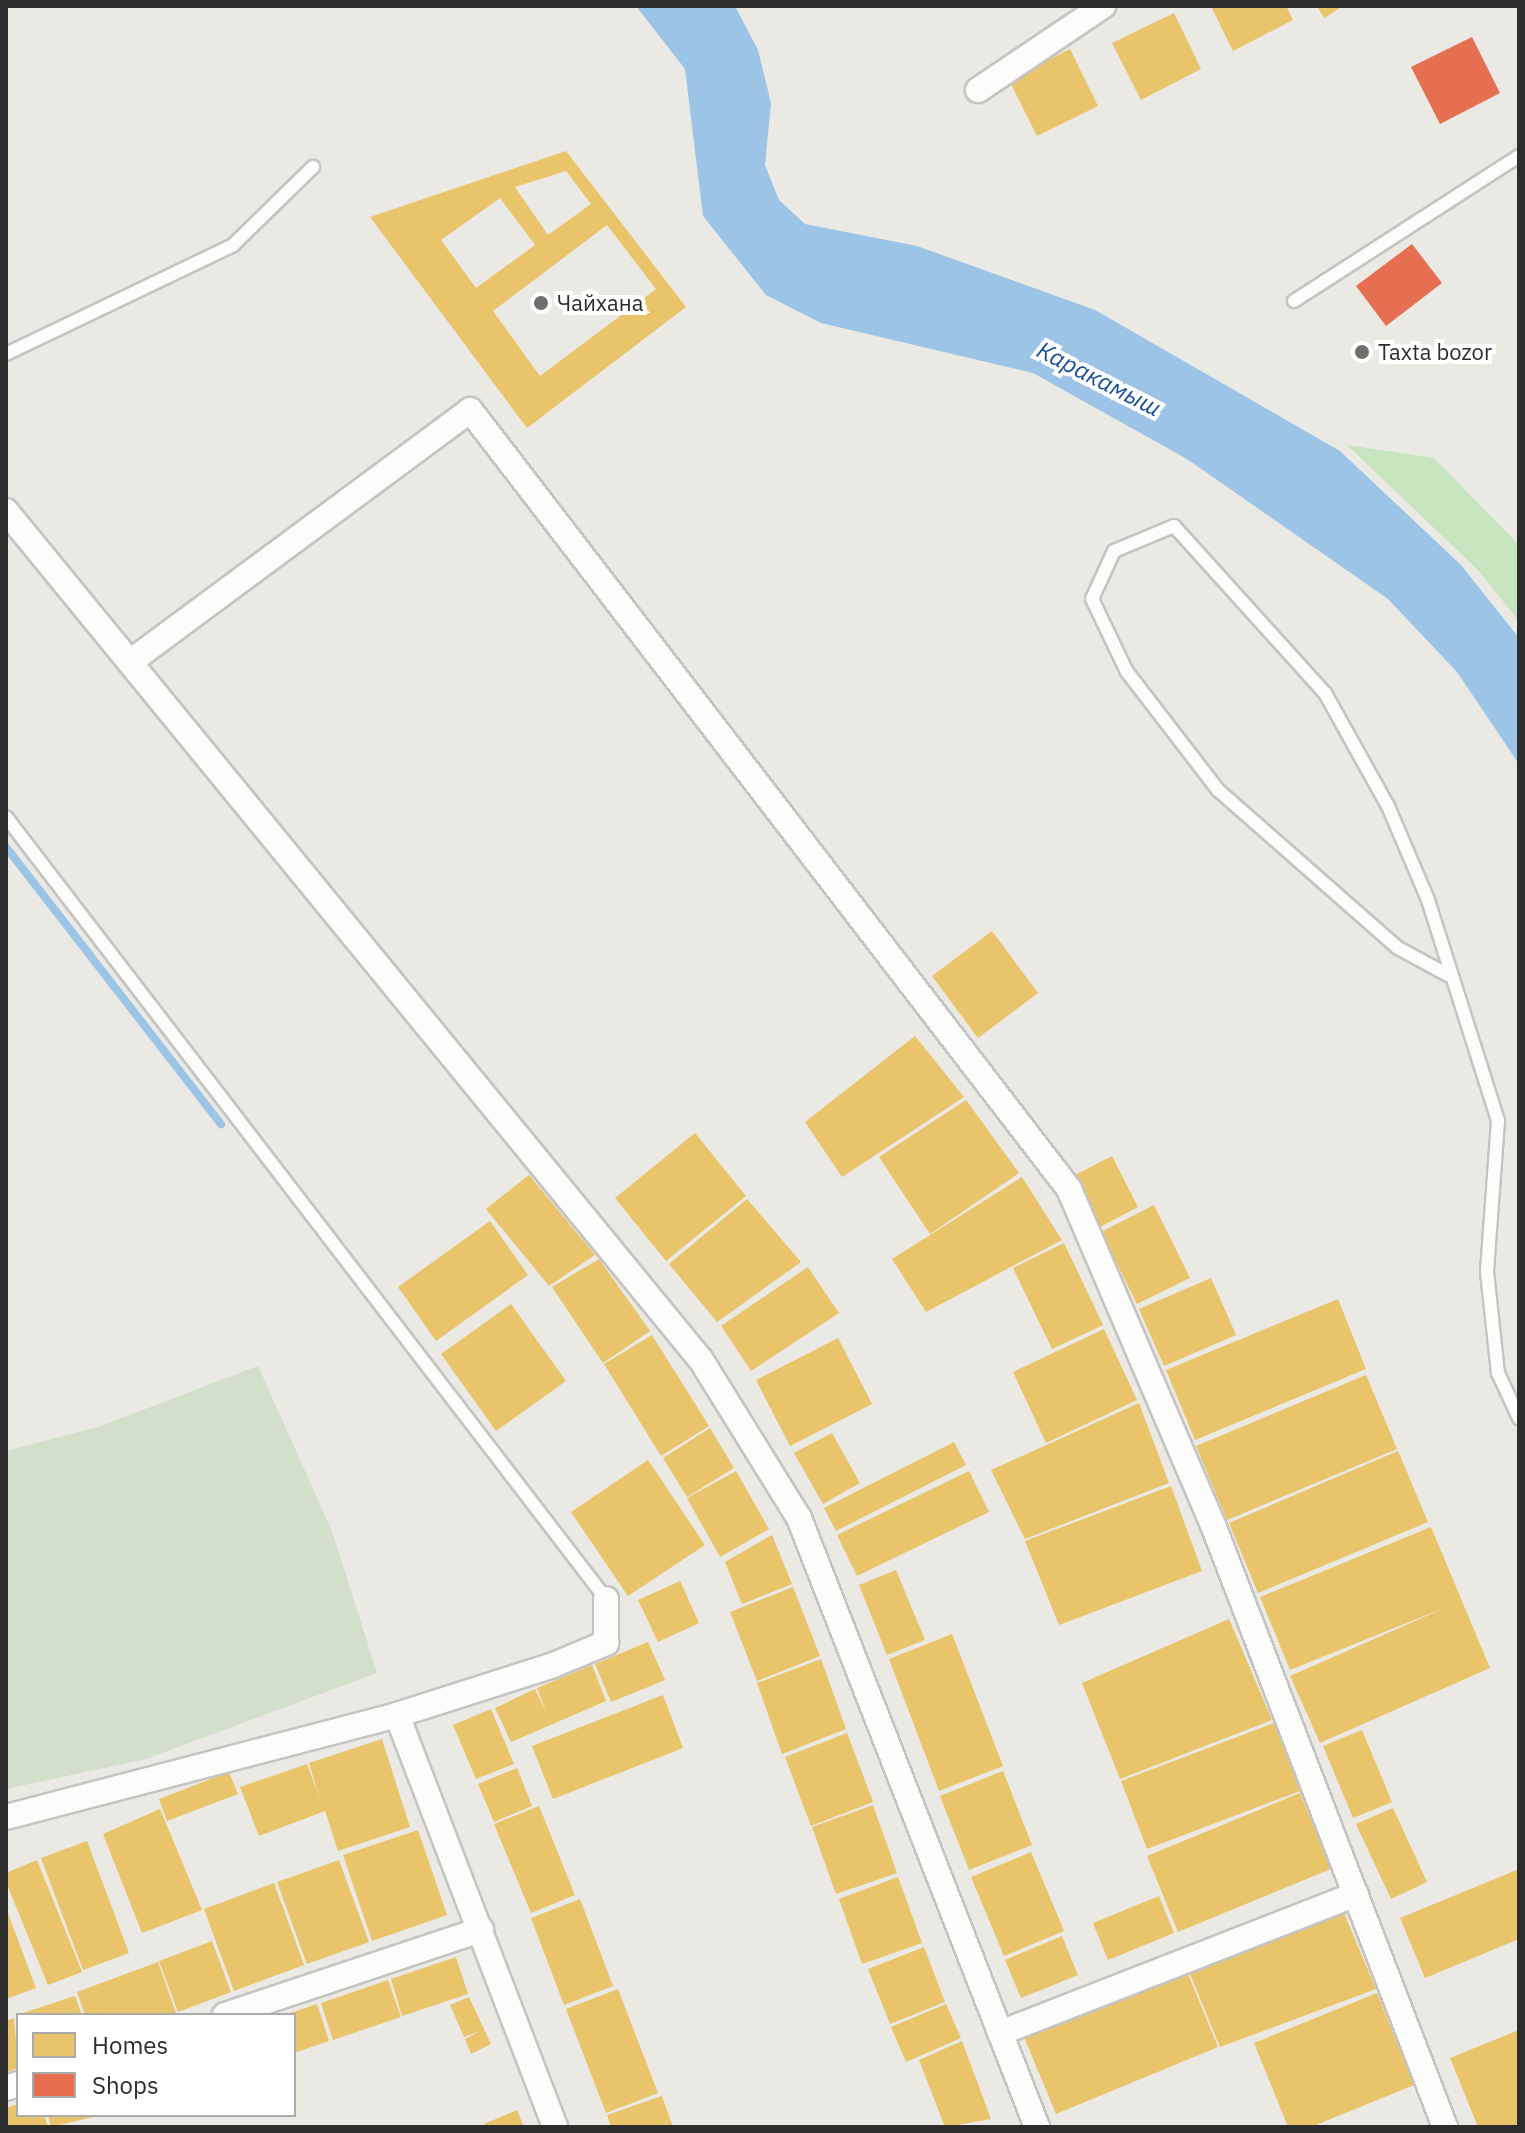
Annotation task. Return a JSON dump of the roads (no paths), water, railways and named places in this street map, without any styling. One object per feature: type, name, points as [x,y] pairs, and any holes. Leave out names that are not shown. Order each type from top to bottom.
[{"type":"street","points":[[978,90],[1103,6]]},
{"type":"street","points":[[130,662],[470,410],[1069,1189],[1213,1525],[1445,2127]]},
{"type":"street","points":[[6,511],[701,1360],[799,1518],[1037,2127]]},
{"type":"street","points":[[6,1817],[397,1715],[606,1643],[606,1599]]},
{"type":"street","points":[[397,1715],[555,2127]]},
{"type":"street","points":[[1000,2033],[1356,1894]]},
{"type":"street","points":[[231,2013],[481,1930]]},
{"type":"lane","points":[[1294,301],[1519,156]]},
{"type":"lane","points":[[6,354],[233,245],[313,167]]},
{"type":"lane","points":[[1448,975],[1398,948],[1218,790],[1127,672],[1092,599],[1114,551],[1174,526],[1325,693],[1388,806],[1428,900],[1448,975],[1498,1121],[1487,1272],[1498,1373],[1519,1418]]},
{"type":"lane","points":[[6,817],[606,1599]]},
{"type":"water","name":"Каракамыш","points":[[636,6],[735,6],[758,50],[771,103],[765,165],[779,200],[805,224],[917,246],[1095,310],[1340,451],[1461,565],[1519,638],[1519,764],[1457,672],[1388,599],[1187,459],[1033,373],[821,323],[766,295],[703,216],[685,69]]},
{"type":"waterway","points":[[6,847],[221,1124]]},
{"type":"place","name":"Чайхана","points":[[541,303]]},
{"type":"place","name":"Taxta bozor","points":[[1362,352]]}]
